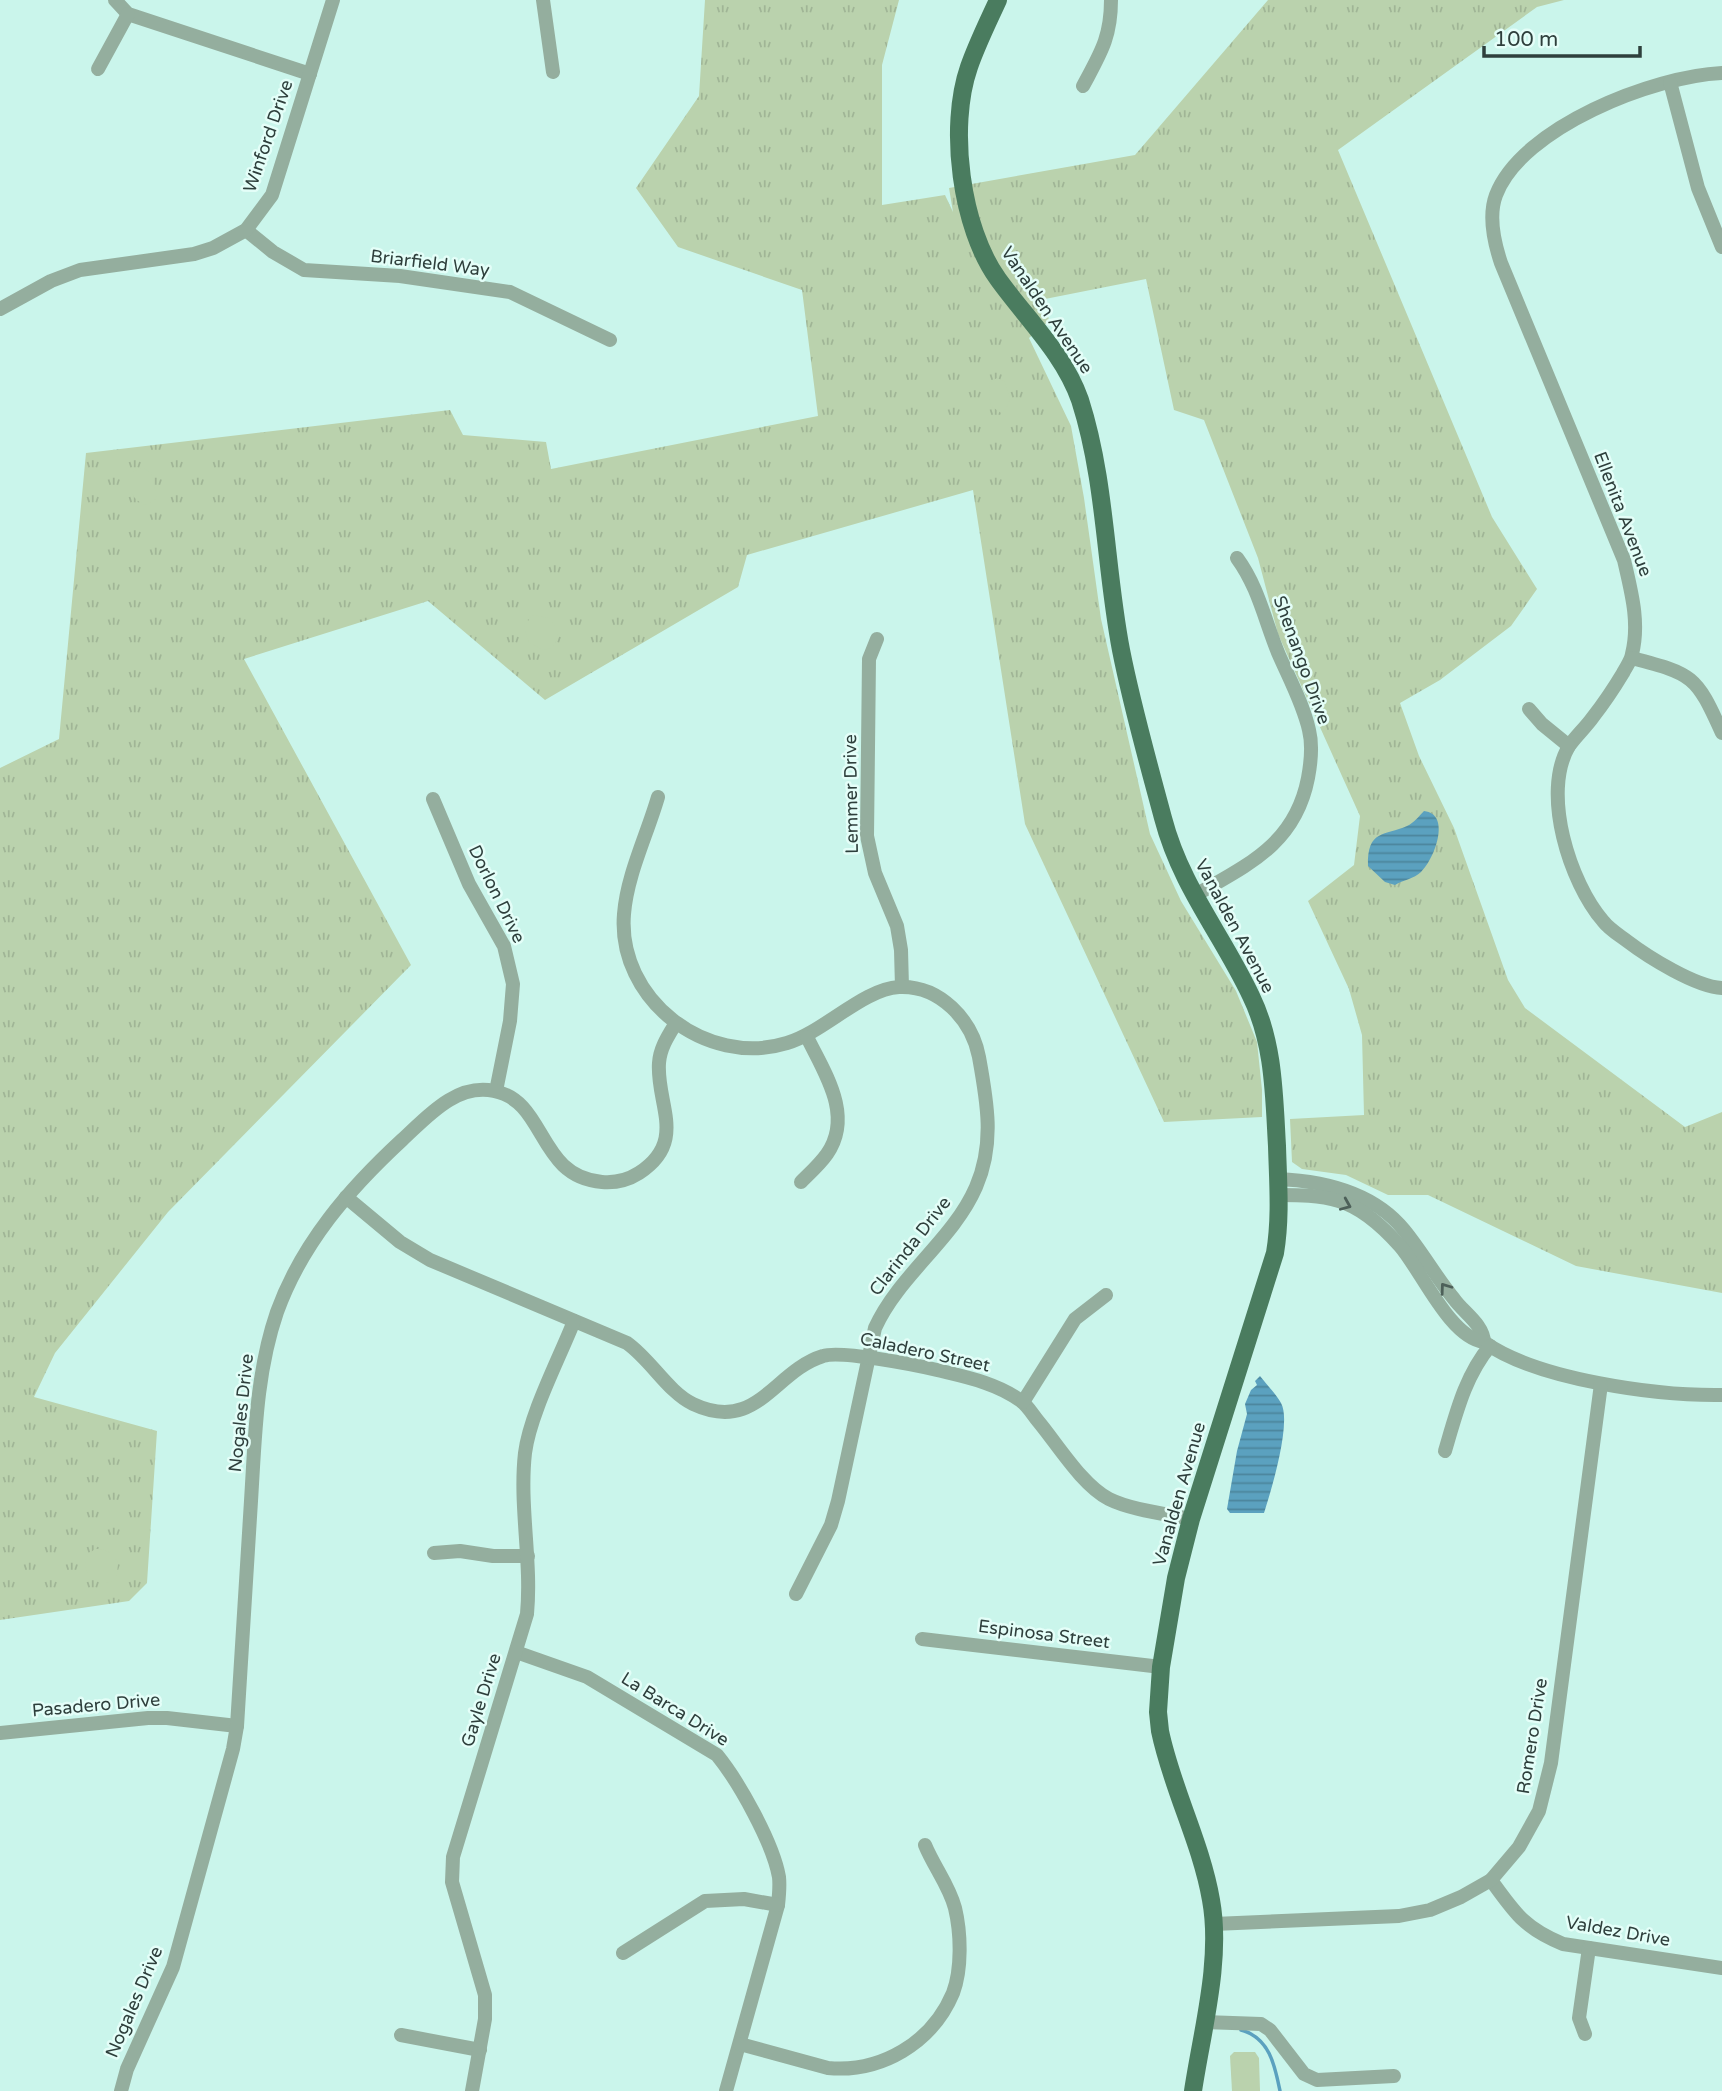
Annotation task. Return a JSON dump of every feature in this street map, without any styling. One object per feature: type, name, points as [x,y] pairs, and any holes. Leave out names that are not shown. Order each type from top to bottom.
[{"type":"main road","name":"Vanalden Avenue","points":[[998,0],[968,69],[960,110],[961,156],[975,236],[994,274],[1062,363],[1077,391],[1090,432],[1097,471],[1121,649],[1174,856],[1252,998],[1268,1047],[1274,1091],[1279,1187],[1275,1252],[1191,1520],[1176,1578],[1161,1667],[1158,1712],[1160,1731],[1205,1874],[1214,1924],[1210,1980],[1193,2091]]},
{"type":"street","points":[[116,0],[128,14],[310,74]]},
{"type":"street","name":"Winford Drive","points":[[0,309],[51,281],[80,270],[194,254],[214,248],[246,230],[272,195],[334,0]]},
{"type":"street","points":[[543,0],[553,72]]},
{"type":"street","points":[[1083,86],[1104,46],[1111,23],[1111,0]]},
{"type":"street","points":[[98,69],[128,14]]},
{"type":"street","points":[[1722,73],[1670,82],[1698,188],[1722,247]]},
{"type":"street","name":"Ellenita Avenue","points":[[1670,82],[1604,104],[1564,124],[1530,149],[1508,171],[1495,197],[1494,242],[1623,560],[1633,597],[1636,632],[1632,658],[1611,693],[1569,746],[1563,761],[1558,812],[1564,845],[1586,898],[1604,923],[1634,946],[1684,975],[1713,988],[1722,988]]},
{"type":"street","name":"Briarfield Way","points":[[246,230],[273,252],[304,270],[400,276],[510,292],[610,340]]},
{"type":"street","name":"Shenango Drive","points":[[1194,896],[1260,856],[1279,840],[1305,792],[1312,756],[1310,732],[1303,711],[1272,637],[1254,584],[1237,558]]},
{"type":"street","name":"Lemmer Drive","points":[[877,639],[869,659],[867,836],[875,873],[897,926],[901,950],[901,987]]},
{"type":"street","points":[[1632,658],[1674,669],[1693,679],[1707,699],[1722,733]]},
{"type":"street","points":[[1529,709],[1569,746]]},
{"type":"street","points":[[658,797],[626,896],[623,917],[625,942],[638,979],[652,1001],[676,1023],[715,1044],[753,1048],[784,1044],[807,1037],[886,988],[901,987]]},
{"type":"street","name":"Dorlon Drive","points":[[433,799],[469,884],[503,946],[513,984],[510,1021],[496,1091]]},
{"type":"street","name":"Clarinda Drive","points":[[796,1594],[831,1525],[875,1328],[885,1307],[963,1211],[977,1186],[986,1153],[988,1105],[976,1042],[965,1021],[946,1002],[921,989],[901,987]]},
{"type":"street","points":[[496,1091],[521,1105],[558,1161],[572,1174],[590,1181],[608,1183],[624,1180],[645,1167],[661,1148],[667,1131],[659,1062],[663,1043],[676,1023]]},
{"type":"street","points":[[801,1182],[829,1152],[840,1115],[835,1095],[807,1037]]},
{"type":"street","name":"Nogales Drive","points":[[121,2091],[127,2069],[173,1968],[233,1749],[237,1726],[257,1412],[263,1367],[278,1311],[291,1281],[318,1234],[362,1177],[440,1105],[459,1095],[477,1090],[496,1091]]},
{"type":"street","points":[[1279,1187],[1329,1184],[1361,1197],[1391,1217],[1411,1238],[1453,1299],[1480,1328],[1487,1344],[1541,1367],[1601,1384],[1722,1395]]},
{"type":"street","name":"Caladero Street","points":[[346,1197],[400,1242],[430,1260],[628,1343],[643,1354],[678,1394],[691,1404],[709,1410],[730,1411],[751,1406],[803,1365],[824,1355],[843,1354],[936,1370],[990,1384],[1023,1402],[1086,1480],[1111,1500],[1191,1520]]},
{"type":"street","points":[[1023,1402],[1075,1319],[1107,1295]]},
{"type":"street","name":"Gayle Drive","points":[[472,2091],[485,2020],[485,1995],[452,1882],[453,1857],[527,1614],[530,1589],[524,1472],[529,1431],[574,1321]]},
{"type":"street","points":[[1445,1451],[1465,1386],[1487,1344]]},
{"type":"street","name":"Romero Drive","points":[[1214,1924],[1399,1916],[1430,1910],[1491,1880],[1519,1847],[1539,1811],[1551,1763],[1601,1384]]},
{"type":"street","points":[[434,1553],[460,1551],[493,1556],[528,1556]]},
{"type":"street","name":"Espinosa Street","points":[[922,1639],[1161,1667]]},
{"type":"street","name":"La Barca Drive","points":[[516,1652],[587,1677],[717,1755],[733,1775],[774,1858],[780,1881],[778,1905],[726,2091]]},
{"type":"street","name":"Pasadero Drive","points":[[0,1733],[148,1718],[237,1726]]},
{"type":"street","points":[[740,2044],[828,2068],[859,2067],[908,2049],[937,2021],[953,1992],[959,1960],[958,1924],[955,1906],[947,1886],[933,1867],[925,1845]]},
{"type":"street","name":"Valdez Drive","points":[[1491,1880],[1522,1921],[1541,1935],[1563,1944],[1722,1968]]},
{"type":"street","points":[[623,1953],[705,1901],[744,1899],[778,1905]]},
{"type":"street","points":[[1586,2034],[1579,2018],[1589,1948]]},
{"type":"street","points":[[1203,2022],[1261,2024],[1270,2030],[1304,2074],[1317,2080],[1394,2076]]},
{"type":"street","points":[[401,2035],[480,2050]]},
{"type":"green space","points":[[705,0],[899,0],[882,65],[882,205],[945,195],[953,212],[949,188],[1135,155],[1268,0],[1564,0],[1537,7],[1338,150],[1492,517],[1537,589],[1511,626],[1440,680],[1400,703],[1419,756],[1454,828],[1508,980],[1525,1008],[1685,1127],[1722,1112],[1722,1293],[1576,1266],[1428,1195],[1388,1195],[1346,1175],[1302,1169],[1292,1162],[1290,1119],[1364,1115],[1362,1035],[1349,989],[1308,901],[1354,865],[1360,816],[1278,634],[1258,558],[1204,420],[1174,410],[1146,279],[1045,299],[1049,321],[1029,338],[1071,426],[1101,619],[1150,834],[1181,901],[1236,991],[1257,1042],[1262,1117],[1164,1122],[1025,824],[973,490],[747,555],[738,587],[545,700],[428,601],[244,659],[411,965],[168,1212],[55,1353],[34,1397],[157,1431],[147,1583],[129,1601],[0,1620],[0,768],[59,739],[86,453],[450,410],[463,435],[546,442],[551,469],[818,416],[802,290],[678,247],[636,188],[699,96]]},
{"type":"green space","points":[[997,378],[1004,381],[1010,399],[1001,413],[991,406],[989,395],[990,382]]},
{"type":"green space","points":[[142,468],[151,472],[157,498],[147,505],[134,497],[127,482],[134,471]]},
{"type":"green space","points":[[532,615],[549,618],[555,625],[558,637],[551,648],[544,650],[529,643],[524,627]]},
{"type":"green space","points":[[95,1549],[108,1552],[118,1562],[117,1575],[111,1582],[96,1580],[87,1572],[86,1560]]},
{"type":"green space","points":[[1234,2052],[1255,2052],[1259,2058],[1260,2091],[1232,2091],[1230,2056]]},
{"type":"water","points":[[1424,811],[1432,814],[1439,828],[1431,858],[1415,876],[1395,885],[1385,882],[1368,866],[1368,854],[1374,840],[1410,825]]},
{"type":"water","points":[[1260,1376],[1281,1403],[1284,1412],[1279,1457],[1264,1513],[1230,1513],[1227,1509],[1237,1451],[1247,1414],[1245,1404]]},
{"type":"waterway","points":[[1241,2030],[1259,2039],[1265,2046],[1270,2054],[1280,2091]]}]
